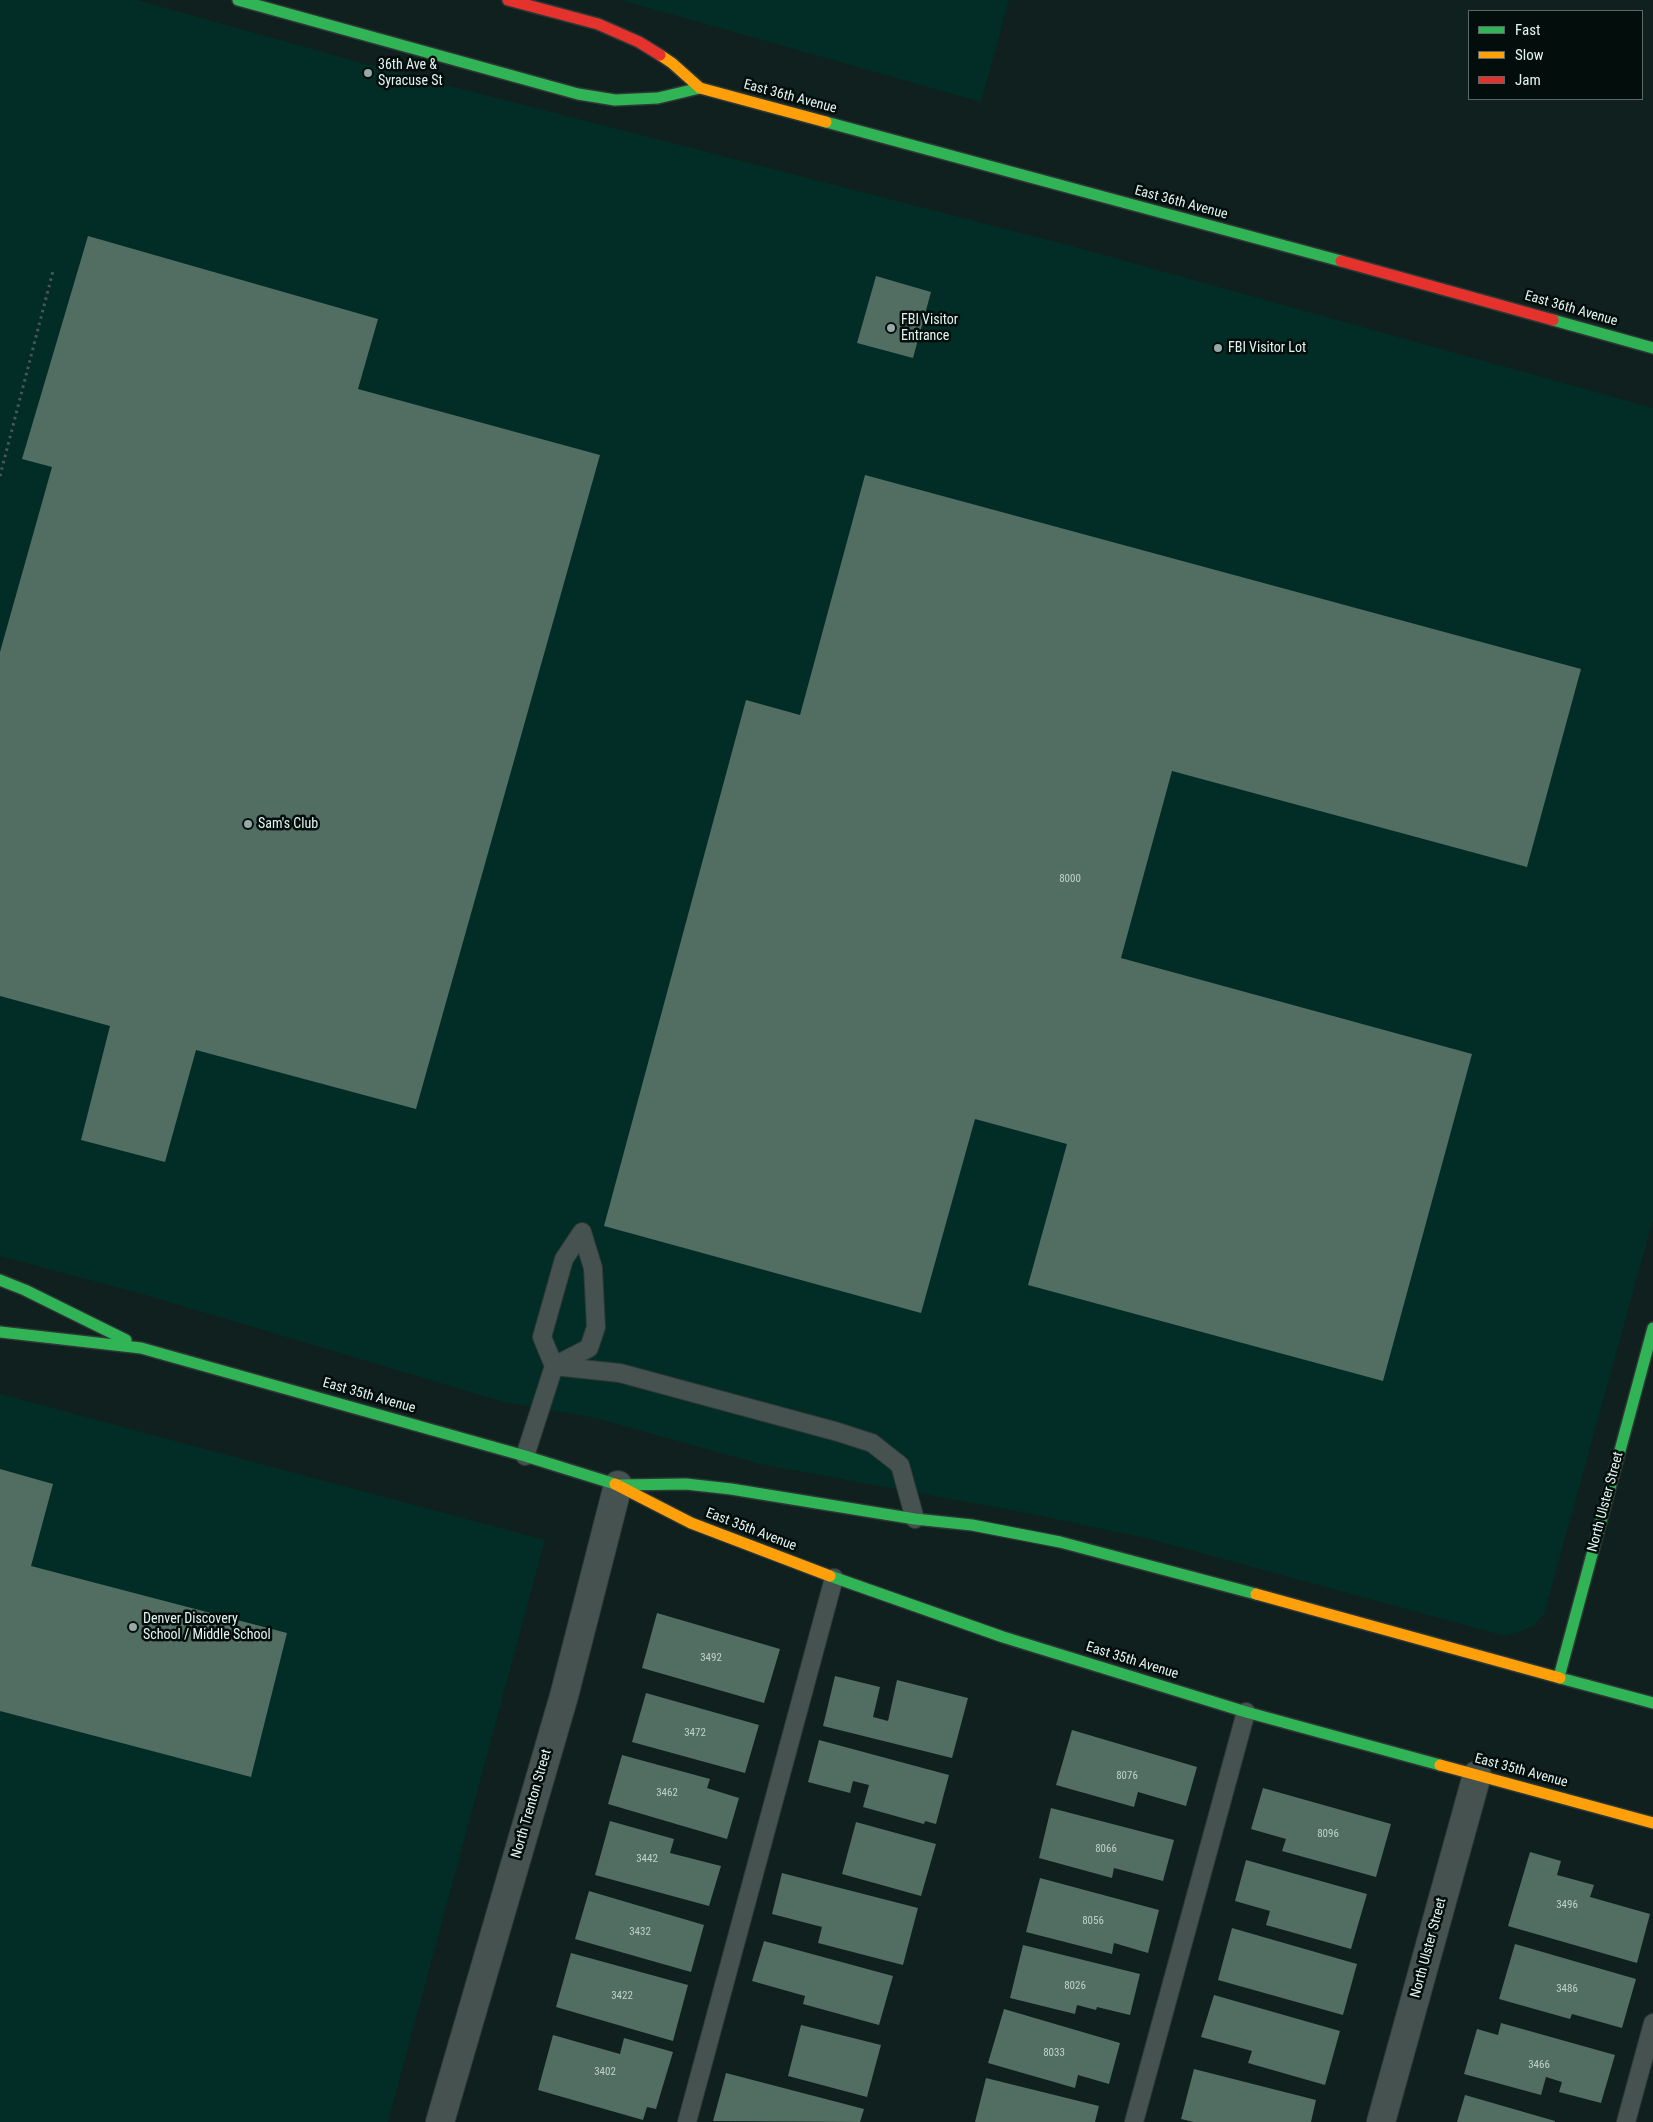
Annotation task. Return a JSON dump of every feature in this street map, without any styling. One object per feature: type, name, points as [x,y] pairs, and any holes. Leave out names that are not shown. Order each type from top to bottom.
[{"type":"street","name":"East 36th Avenue","points":[[238,0],[578,94],[614,100],[658,98],[700,88]]},
{"type":"street","name":"East 36th Avenue","points":[[508,0],[598,24],[639,42],[672,63],[700,88],[1428,284],[1653,348]]},
{"type":"street","name":"East 35th Avenue","points":[[0,1280],[25,1290],[141,1348]]},
{"type":"street","name":"North Ulster Street","points":[[1559,1677],[1653,1328]]},
{"type":"street","name":"East 35th Avenue","points":[[0,1332],[141,1348],[525,1456],[618,1485],[691,1523],[834,1578],[1003,1637],[1246,1712],[1653,1823]]},
{"type":"street","name":"East 35th Avenue","points":[[618,1485],[686,1484],[713,1487],[915,1519],[972,1525],[1109,1554],[1653,1703]]},
{"type":"street","name":"North Trenton Street","points":[[440,2122],[564,1696],[618,1485]]},
{"type":"street","name":"North Ulster Street","points":[[1381,2122],[1477,1775]]},
{"type":"lane","points":[[525,1456],[554,1366],[542,1337],[564,1259],[582,1232],[593,1268],[596,1328],[588,1348],[554,1366]]},
{"type":"lane","points":[[554,1366],[620,1373],[872,1443],[900,1465],[915,1519]]},
{"type":"lane","points":[[687,2122],[834,1578]]},
{"type":"lane","points":[[1134,2122],[1246,1712]]},
{"type":"lane","points":[[1626,2122],[1653,2023]]},
{"type":"path","points":[[0,476],[53,271]]},
{"type":"shaded area","points":[[0,0],[137,0],[369,65],[1068,245],[1653,408],[1653,1220],[1544,1614],[1533,1626],[1505,1636],[1150,1539],[1027,1513],[760,1464],[595,1418],[504,1402],[142,1294],[0,1256]]},
{"type":"shaded area","points":[[621,0],[1009,0],[981,102]]},
{"type":"shaded area","points":[[0,1394],[545,1540],[388,2122],[0,2122]]},
{"type":"building","name":"Sam's Club","points":[[88,236],[378,319],[358,389],[600,455],[416,1109],[196,1050],[165,1162],[81,1140],[110,1026],[0,996],[0,652],[52,467],[22,459]]},
{"type":"building","name":"FBI Visitor Entrance","points":[[876,276],[931,292],[913,358],[857,343]]},
{"type":"building","points":[[865,475],[1581,669],[1527,867],[1172,771],[1121,958],[1472,1054],[1383,1381],[1028,1285],[1067,1144],[975,1119],[921,1313],[604,1226],[746,700],[800,715]]},
{"type":"building","name":"Denver Discovery School / Middle School","points":[[0,1469],[53,1484],[31,1566],[287,1633],[251,1777],[0,1711]]},
{"type":"building","points":[[657,1613],[780,1649],[764,1703],[642,1668]]},
{"type":"building","points":[[835,1676],[880,1687],[873,1717],[888,1721],[897,1680],[968,1698],[952,1758],[823,1726]]},
{"type":"building","points":[[646,1693],[759,1725],[745,1773],[632,1742]]},
{"type":"building","points":[[1072,1730],[1197,1767],[1186,1806],[1138,1792],[1134,1807],[1056,1785]]},
{"type":"building","points":[[819,1740],[949,1775],[936,1824],[925,1821],[924,1824],[863,1807],[869,1785],[853,1781],[850,1793],[808,1782]]},
{"type":"building","points":[[622,1755],[710,1779],[707,1788],[739,1798],[727,1839],[608,1804]]},
{"type":"building","points":[[1263,1788],[1391,1824],[1376,1877],[1282,1851],[1286,1839],[1251,1829]]},
{"type":"building","points":[[1051,1808],[1174,1840],[1163,1881],[1114,1868],[1112,1878],[1039,1858]]},
{"type":"building","points":[[610,1821],[674,1839],[670,1853],[721,1866],[709,1906],[595,1875]]},
{"type":"building","points":[[856,1822],[936,1844],[921,1896],[842,1874]]},
{"type":"building","points":[[1530,1852],[1561,1861],[1557,1875],[1594,1885],[1590,1897],[1650,1914],[1637,1963],[1508,1926]]},
{"type":"building","points":[[1246,1860],[1367,1894],[1351,1949],[1266,1925],[1270,1911],[1235,1901]]},
{"type":"building","points":[[782,1873],[918,1908],[903,1965],[818,1943],[822,1927],[772,1914]]},
{"type":"building","points":[[1040,1878],[1159,1910],[1148,1953],[1114,1943],[1112,1954],[1026,1932]]},
{"type":"building","points":[[589,1891],[704,1925],[691,1972],[575,1939]]},
{"type":"building","points":[[1232,1928],[1357,1964],[1343,2015],[1218,1980]]},
{"type":"building","points":[[764,1941],[893,1976],[879,2025],[803,2004],[805,1996],[752,1981]]},
{"type":"building","points":[[1515,1944],[1636,1979],[1622,2028],[1572,2014],[1570,2019],[1499,1999]]},
{"type":"building","points":[[1023,1945],[1140,1974],[1130,2015],[1097,2007],[1096,2010],[1077,2005],[1075,2014],[1010,1998]]},
{"type":"building","points":[[571,1953],[688,1985],[673,2041],[556,2007]]},
{"type":"building","points":[[1214,1995],[1340,2031],[1325,2085],[1248,2063],[1252,2051],[1201,2037]]},
{"type":"building","points":[[1004,2009],[1120,2043],[1109,2084],[1078,2075],[1075,2088],[988,2063]]},
{"type":"building","points":[[1501,2023],[1615,2055],[1601,2103],[1559,2092],[1562,2082],[1546,2077],[1541,2095],[1464,2074],[1477,2029],[1498,2035]]},
{"type":"building","points":[[801,2025],[881,2045],[867,2097],[788,2076]]},
{"type":"building","points":[[553,2035],[620,2054],[624,2038],[673,2052],[656,2109],[647,2107],[643,2120],[538,2090]]},
{"type":"building","points":[[1194,2069],[1316,2100],[1311,2122],[1194,2122],[1181,2119]]},
{"type":"building","points":[[726,2073],[864,2109],[860,2122],[713,2121]]},
{"type":"building","points":[[986,2078],[1099,2106],[1095,2122],[975,2122]]},
{"type":"building","points":[[1465,2095],[1555,2121],[1555,2122],[1457,2122]]},
{"type":"traffic: fast","points":[[238,0],[578,94],[615,100],[658,98],[700,88]]},
{"type":"traffic: fast","points":[[826,122],[1341,261]]},
{"type":"traffic: fast","points":[[1553,320],[1653,348]]},
{"type":"traffic: fast","points":[[0,1280],[25,1290],[126,1340]]},
{"type":"traffic: fast","points":[[1559,1677],[1653,1328]]},
{"type":"traffic: fast","points":[[0,1332],[141,1348],[525,1456],[615,1484]]},
{"type":"traffic: fast","points":[[619,1485],[686,1484],[731,1489],[915,1519],[972,1525],[1060,1542],[1256,1594]]},
{"type":"traffic: fast","points":[[830,1576],[1003,1637],[1246,1712],[1440,1765]]},
{"type":"traffic: fast","points":[[1560,1678],[1653,1703]]},
{"type":"traffic: slow","points":[[660,55],[700,88],[826,122]]},
{"type":"traffic: slow","points":[[615,1484],[691,1523],[830,1576]]},
{"type":"traffic: slow","points":[[1256,1594],[1560,1678]]},
{"type":"traffic: slow","points":[[1440,1765],[1653,1823]]},
{"type":"traffic: jam","points":[[508,0],[598,24],[639,42],[660,55]]},
{"type":"traffic: jam","points":[[1341,261],[1553,320]]},
{"type":"place","name":"36th Ave & Syracuse St","points":[[368,73]]},
{"type":"place","name":"FBI Visitor Entrance","points":[[891,328]]},
{"type":"place","name":"FBI Visitor Lot","points":[[1218,348]]},
{"type":"place","name":"Sam's Club","points":[[248,824]]},
{"type":"place","name":"Denver Discovery School / Middle School","points":[[133,1627]]}]
